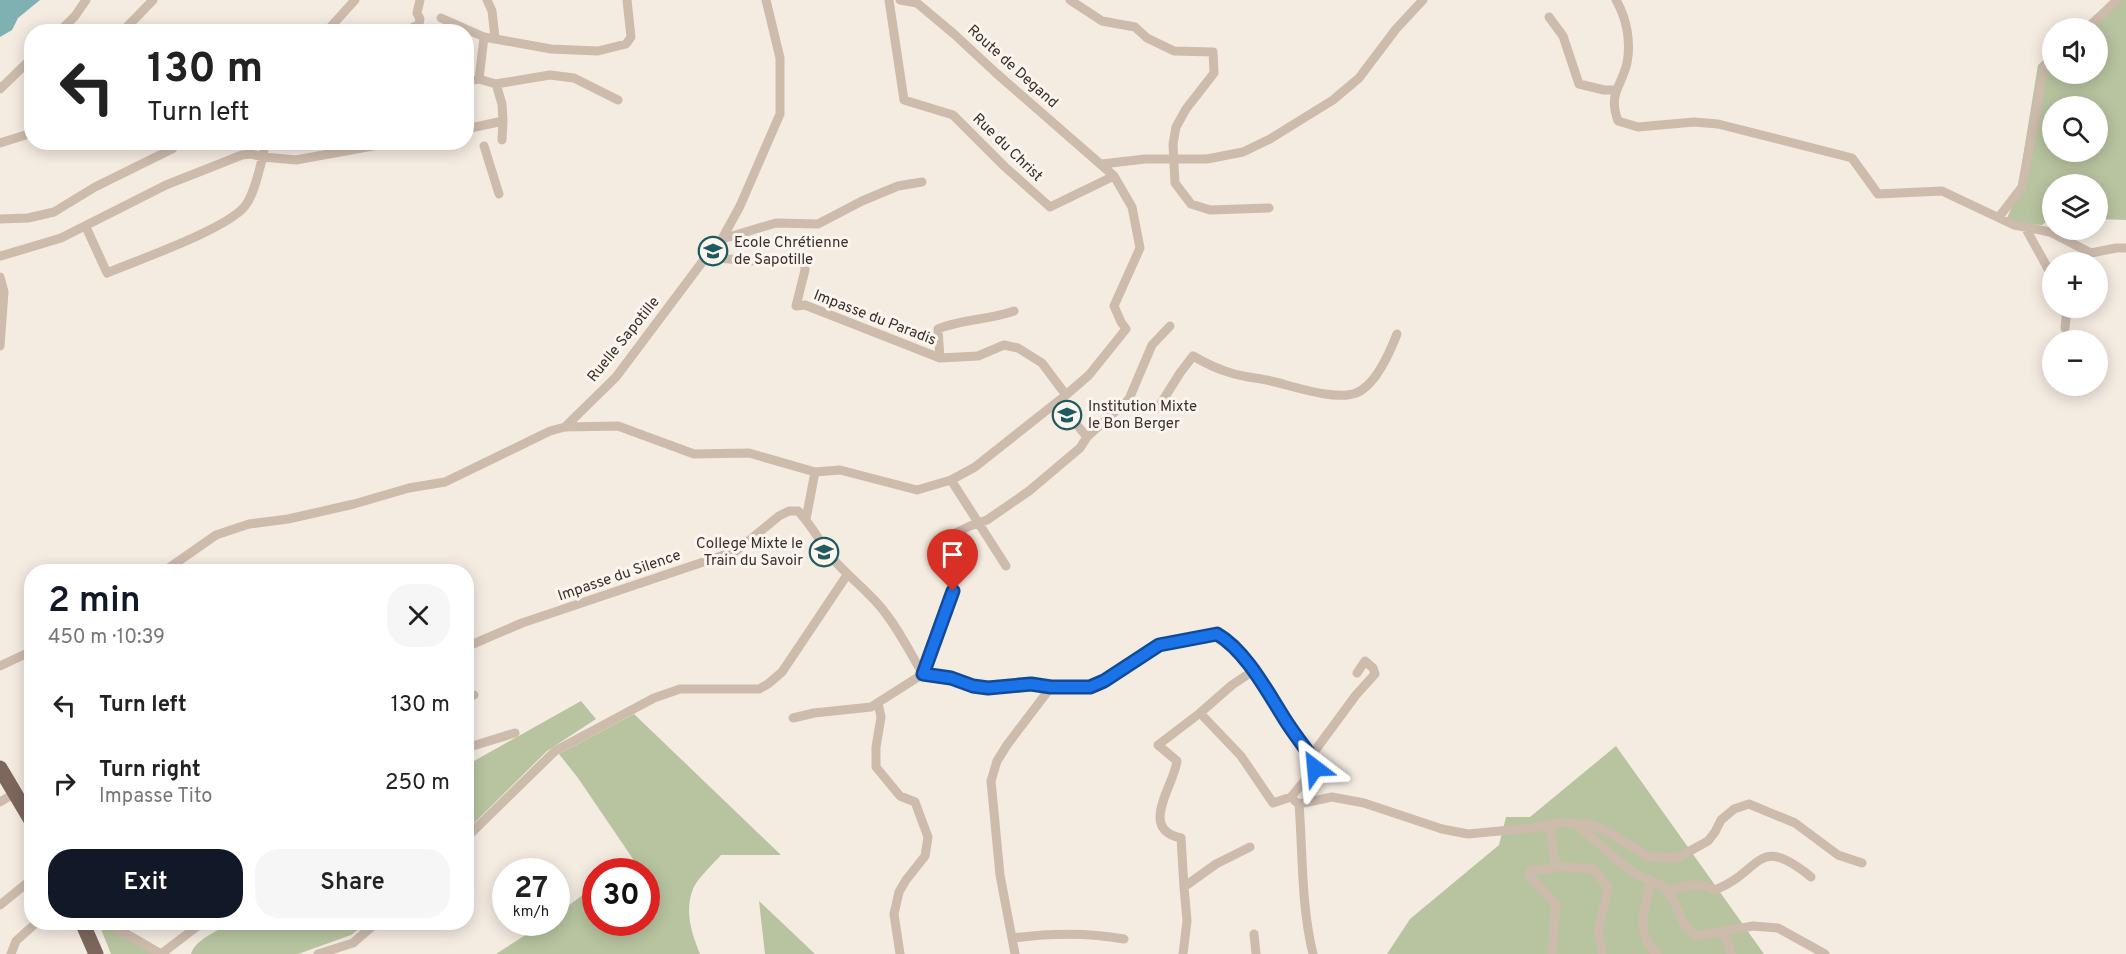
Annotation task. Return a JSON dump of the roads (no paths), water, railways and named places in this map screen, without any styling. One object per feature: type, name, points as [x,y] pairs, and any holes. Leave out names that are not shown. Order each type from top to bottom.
[{"type":"main road","points":[[0,768],[24,808]]},
{"type":"main road","points":[[85,930],[96,954]]},
{"type":"street","points":[[67,24],[86,0]]},
{"type":"street","points":[[130,24],[153,0]]},
{"type":"street","points":[[333,24],[355,0]]},
{"type":"street","points":[[419,24],[420,19],[417,13],[420,0]]},
{"type":"street","points":[[487,0],[492,10],[495,38]]},
{"type":"street","points":[[474,33],[484,37],[551,49],[598,51],[626,44],[631,37],[627,0]]},
{"type":"street","name":"Ruelle Sapotille","points":[[174,564],[216,535],[249,524],[288,519],[354,504],[409,488],[445,482],[550,431],[565,426],[616,377],[722,239],[740,206],[780,114],[780,58],[766,0]]},
{"type":"street","name":"Rue du Christ","points":[[889,0],[904,100],[953,115],[1005,167],[1050,207],[1114,176]]},
{"type":"street","name":"Route de Degand","points":[[900,0],[917,3],[1102,164],[1114,176],[1132,207],[1140,248],[1114,306],[1126,329],[1089,375],[1062,398]]},
{"type":"street","points":[[1070,0],[1102,21],[1135,27],[1148,38],[1174,51],[1213,52],[1214,73],[1186,109],[1176,127],[1173,159],[1175,183],[1191,204],[1210,210],[1269,208]]},
{"type":"street","points":[[1102,164],[1145,159],[1207,159],[1243,152],[1270,140],[1333,100],[1359,78],[1396,29],[1423,0]]},
{"type":"street","points":[[1616,0],[1630,39],[1626,65],[1616,90],[1613,107],[1618,121],[1638,127],[1695,122],[1718,124],[1768,136],[1852,158],[1878,194],[1942,191],[2014,225],[2050,232],[2091,253],[2126,248]]},
{"type":"street","points":[[2098,18],[2117,0]]},
{"type":"street","points":[[1550,17],[1563,36],[1579,84],[1604,90],[1616,90]]},
{"type":"street","points":[[441,18],[455,24]]},
{"type":"street","points":[[479,80],[484,37]]},
{"type":"street","points":[[0,89],[24,66]]},
{"type":"street","points":[[474,80],[496,84],[550,75],[574,78],[618,100]]},
{"type":"street","points":[[1999,217],[2022,187],[2042,79]]},
{"type":"street","points":[[496,84],[502,104],[502,140]]},
{"type":"street","points":[[474,127],[503,121]]},
{"type":"street","points":[[0,143],[24,136]]},
{"type":"street","points":[[484,146],[499,194]]},
{"type":"street","points":[[0,219],[28,218],[54,212],[95,187],[170,150]]},
{"type":"street","points":[[86,227],[107,273],[208,231],[244,207],[250,198],[264,150]]},
{"type":"street","points":[[0,264],[0,256],[62,238],[166,185],[242,155],[251,154],[296,160],[351,150]]},
{"type":"street","points":[[722,239],[776,224],[818,224],[862,201],[898,186],[922,182]]},
{"type":"street","points":[[2025,227],[2042,258]]},
{"type":"street","name":"Impasse du Paradis","points":[[706,257],[752,261],[804,260],[805,270],[796,306],[805,305],[940,358],[978,356],[1004,345],[1018,348],[1042,363],[1087,437]]},
{"type":"street","points":[[0,277],[4,292],[0,346]]},
{"type":"street","points":[[940,358],[938,329],[950,324],[999,316],[1014,311]]},
{"type":"street","points":[[2065,328],[2067,318]]},
{"type":"street","points":[[936,542],[987,520],[1029,491],[1080,448],[1087,437],[1129,399],[1152,345],[1170,326]]},
{"type":"street","points":[[1129,399],[1134,405],[1149,405],[1158,408],[1193,356],[1232,374],[1272,381],[1302,390],[1344,395],[1357,393],[1368,385],[1378,372],[1397,334]]},
{"type":"street","points":[[565,426],[618,426],[694,454],[749,453],[815,472],[840,470],[917,490],[951,480],[975,466],[1062,398]]},
{"type":"street","points":[[815,472],[806,519],[820,543],[847,575],[881,606],[923,674]]},
{"type":"street","points":[[951,480],[1006,566]]},
{"type":"street","name":"Impasse du Silence","points":[[474,644],[522,623],[736,551],[779,516],[789,511],[798,511],[806,519]]},
{"type":"street","points":[[474,830],[555,751],[654,698],[680,689],[759,689],[768,684],[782,672],[847,575]]},
{"type":"street","points":[[793,718],[814,713],[871,707],[923,674],[953,591]]},
{"type":"street","points":[[923,674],[951,678],[973,686],[988,688],[1031,684],[1051,687],[1097,686],[1159,645],[1217,634],[1224,639],[1252,671],[1311,756],[1315,768],[1295,801],[1302,850],[1306,926],[1314,954]]},
{"type":"street","points":[[0,666],[24,655]]},
{"type":"street","points":[[1311,756],[1356,694],[1375,674],[1373,668],[1365,661],[1357,673]]},
{"type":"street","points":[[1183,954],[1187,921],[1181,838],[1167,833],[1161,825],[1160,818],[1166,792],[1177,762],[1158,745],[1252,671]]},
{"type":"street","points":[[1015,954],[1000,875],[991,781],[1002,753],[1051,687]]},
{"type":"street","points":[[878,703],[881,717],[876,747],[876,767],[900,796],[915,802],[928,837],[925,856],[899,892],[894,914],[900,954]]},
{"type":"street","points":[[1200,713],[1241,756],[1272,803],[1332,797],[1364,804],[1442,829],[1468,834],[1532,828],[1564,822],[1588,824],[1605,830],[1649,857],[1677,858],[1708,842],[1721,820],[1734,809],[1749,804],[1795,822],[1838,855],[1863,863]]},
{"type":"street","points":[[474,746],[515,733]]},
{"type":"street","points":[[0,802],[15,793]]},
{"type":"street","points":[[1550,824],[1556,866]]},
{"type":"street","points":[[1576,824],[1634,873],[1668,891],[1688,931],[1696,936],[1753,926],[1778,928],[1825,954]]},
{"type":"street","points":[[1184,887],[1216,864],[1250,847]]},
{"type":"street","points":[[1668,891],[1685,885],[1702,884],[1715,890],[1746,871],[1762,857],[1769,855],[1781,857],[1793,863],[1811,877]]},
{"type":"street","points":[[1552,954],[1556,904],[1529,875],[1531,870],[1551,869],[1556,866],[1594,869],[1608,888],[1598,932],[1603,954]]},
{"type":"street","points":[[1651,881],[1643,916],[1643,933],[1652,950],[1657,954]]},
{"type":"street","points":[[0,904],[24,885]]},
{"type":"street","points":[[11,954],[16,940],[28,930]]},
{"type":"street","points":[[118,930],[161,954],[192,930]]},
{"type":"street","points":[[318,954],[353,943],[368,930]]},
{"type":"street","points":[[1723,931],[1732,954]]},
{"type":"street","points":[[1013,938],[1059,933],[1095,934],[1124,939]]},
{"type":"street","points":[[1254,933],[1256,954]]},
{"type":"water","points":[[0,0],[40,0],[18,18],[12,30],[0,37]]},
{"type":"place","name":"Ecole Chrétienne de Sapotille","points":[[713,251]]},
{"type":"place","name":"Institution Mixte le Bon Berger","points":[[1067,415]]},
{"type":"place","name":"College Mixte le Train du Savoir","points":[[824,552]]}]
